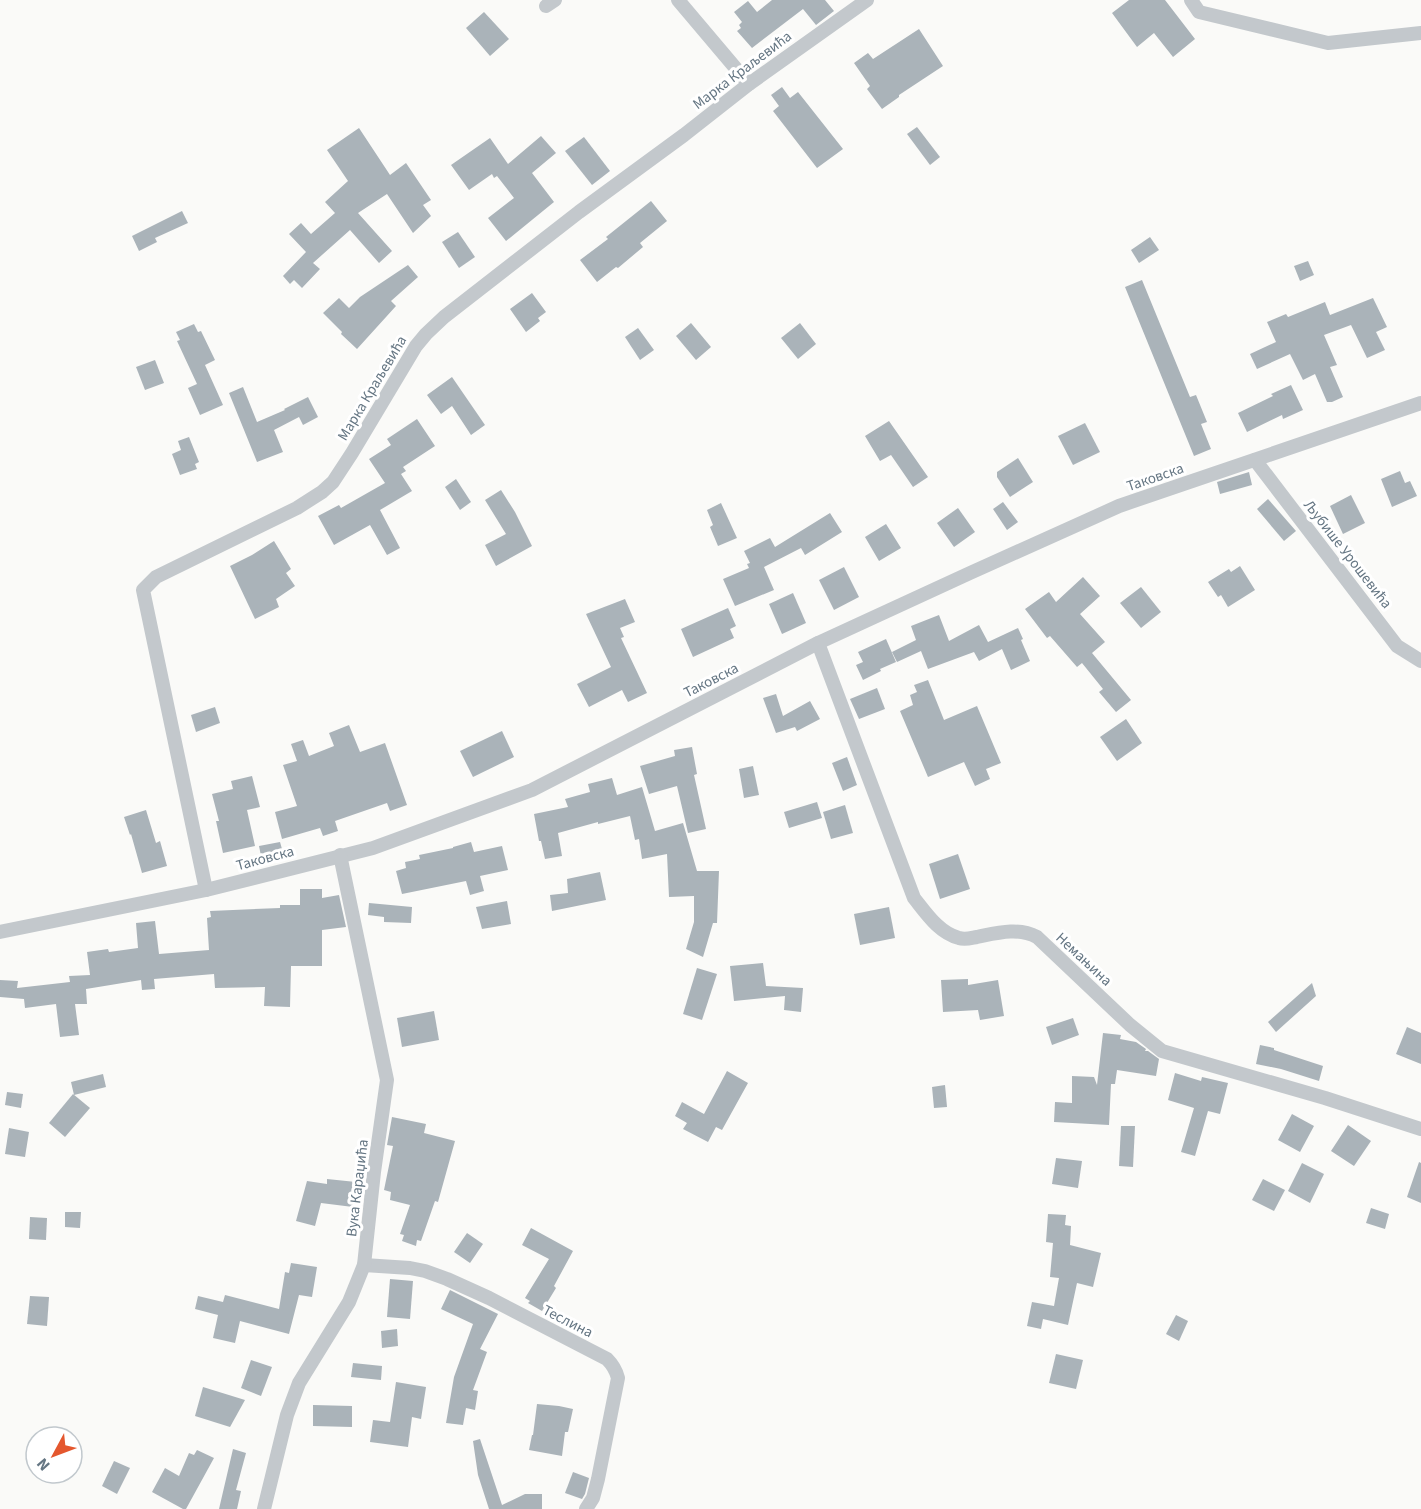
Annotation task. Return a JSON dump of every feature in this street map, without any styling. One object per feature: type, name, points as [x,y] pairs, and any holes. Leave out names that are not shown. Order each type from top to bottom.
[{"type":"street","points":[[678,0],[749,84]]},
{"type":"street","name":"Марка Краљевића","points":[[207,890],[142,590],[156,577],[297,508],[322,492],[333,482],[416,346],[426,334],[570,219],[749,84],[867,0]]},
{"type":"street","points":[[1191,0],[1199,12],[1328,43],[1421,33]]},
{"type":"street","name":"Таковска","points":[[0,932],[207,890],[374,848],[532,790],[818,643],[1119,506],[1421,403]]},
{"type":"street","name":"Љубише Урошевића","points":[[1255,460],[1397,646],[1421,661]]},
{"type":"street","name":"Немањина","points":[[818,643],[914,898],[938,926],[960,939],[1004,932],[1030,933],[1130,1025],[1162,1050],[1421,1129]]},
{"type":"street","name":"Вука Караџића","points":[[264,1509],[287,1415],[300,1383],[349,1302],[364,1265],[374,1172],[384,1110],[387,1080],[340,855]]},
{"type":"street","name":"Теслина","points":[[364,1265],[410,1268],[447,1279],[499,1303],[607,1359],[613,1365],[618,1378],[616,1389],[598,1479],[593,1498],[586,1509]]},
{"type":"building","points":[[772,0],[825,0],[834,11],[816,25],[803,9],[752,48],[737,31],[741,28],[739,25],[742,22],[734,12],[748,1],[757,12]]},
{"type":"building","points":[[1129,0],[1165,0],[1195,39],[1173,57],[1154,33],[1137,47],[1112,13]]},
{"type":"building","points":[[484,12],[509,39],[490,56],[466,28]]},
{"type":"building","points":[[919,29],[943,66],[882,109],[867,89],[870,86],[854,63],[868,53],[873,59]]},
{"type":"building","points":[[782,87],[790,98],[798,92],[843,149],[817,168],[773,111],[779,106],[771,95]]},
{"type":"building","points":[[917,127],[940,157],[930,165],[907,134]]},
{"type":"building","points":[[359,128],[390,175],[406,163],[431,200],[423,205],[431,216],[413,233],[387,194],[358,213],[392,251],[379,263],[350,230],[313,263],[320,269],[302,288],[294,280],[290,284],[283,276],[306,252],[289,234],[301,223],[311,234],[335,213],[325,202],[348,181],[327,150]]},
{"type":"building","points":[[541,136],[556,153],[532,173],[554,202],[506,241],[488,218],[514,198],[497,176],[494,178],[492,174],[469,190],[451,165],[490,138],[508,164]]},
{"type":"building","points":[[584,137],[610,171],[592,185],[565,151]]},
{"type":"building","points":[[651,201],[667,221],[640,243],[643,247],[597,282],[580,260]]},
{"type":"building","points":[[182,211],[188,223],[155,238],[157,242],[139,251],[132,236]]},
{"type":"building","points":[[458,232],[475,257],[459,268],[442,242]]},
{"type":"building","points":[[1150,237],[1159,250],[1139,263],[1131,250]]},
{"type":"building","points":[[1308,261],[1314,275],[1300,281],[1294,266]]},
{"type":"building","points":[[408,265],[418,277],[391,301],[396,306],[357,349],[323,313],[339,298],[349,308],[360,297]]},
{"type":"building","points":[[1142,280],[1190,397],[1196,395],[1207,422],[1201,424],[1211,449],[1194,456],[1125,287]]},
{"type":"building","points":[[532,293],[546,312],[538,318],[540,321],[526,332],[510,309]]},
{"type":"building","points":[[1373,298],[1387,327],[1376,332],[1385,350],[1367,358],[1351,325],[1324,335],[1337,365],[1330,367],[1343,397],[1327,402],[1315,374],[1303,380],[1290,354],[1257,369],[1250,354],[1276,342],[1267,322],[1286,314],[1288,317],[1325,302],[1330,315]]},
{"type":"building","points":[[691,323],[711,347],[696,360],[676,336]]},
{"type":"building","points":[[800,323],[816,344],[798,359],[781,338]]},
{"type":"building","points":[[194,324],[198,332],[201,331],[215,360],[205,365],[223,405],[200,415],[188,388],[197,384],[177,341],[180,340],[176,332]]},
{"type":"building","points":[[638,328],[654,350],[640,360],[625,337]]},
{"type":"building","points":[[155,360],[164,383],[145,390],[136,367]]},
{"type":"building","points":[[452,377],[485,425],[471,435],[452,406],[441,414],[427,395]]},
{"type":"building","points":[[1291,385],[1303,410],[1283,419],[1282,415],[1247,432],[1238,413]]},
{"type":"building","points":[[243,387],[257,422],[308,397],[318,417],[303,425],[299,417],[274,430],[283,452],[257,462],[229,393]]},
{"type":"building","points":[[417,419],[435,446],[403,467],[406,471],[401,474],[412,491],[380,510],[400,548],[387,555],[370,525],[334,545],[318,516],[339,505],[341,508],[385,483],[369,459],[391,445],[387,439]]},
{"type":"building","points":[[889,421],[928,477],[913,487],[891,455],[880,461],[865,436]]},
{"type":"building","points":[[1085,423],[1100,452],[1073,465],[1058,436]]},
{"type":"building","points":[[189,437],[199,462],[195,464],[197,469],[180,475],[172,454],[181,450],[178,441]]},
{"type":"building","points":[[1018,458],[1033,482],[1010,497],[997,477],[997,472]]},
{"type":"building","points":[[1400,471],[1405,483],[1410,481],[1417,496],[1392,507],[1381,479]]},
{"type":"building","points":[[1249,472],[1252,485],[1220,494],[1217,482]]},
{"type":"building","points":[[456,479],[471,502],[460,510],[445,487]]},
{"type":"building","points":[[501,490],[532,546],[496,566],[485,545],[506,534],[485,500]]},
{"type":"building","points":[[1351,495],[1365,523],[1343,534],[1330,506]]},
{"type":"building","points":[[1268,499],[1296,531],[1284,541],[1257,509]]},
{"type":"building","points":[[1003,502],[1018,522],[1007,530],[993,509]]},
{"type":"building","points":[[721,503],[737,538],[718,546],[710,527],[713,525],[707,510]]},
{"type":"building","points":[[958,508],[975,532],[954,547],[937,523]]},
{"type":"building","points":[[830,513],[842,532],[805,555],[801,548],[764,567],[774,590],[735,606],[723,579],[749,568],[747,564],[750,563],[744,551],[770,538],[775,547]]},
{"type":"building","points":[[886,524],[901,548],[879,561],[865,537]]},
{"type":"building","points":[[274,541],[291,569],[286,573],[295,586],[276,599],[279,607],[255,619],[230,566]]},
{"type":"building","points":[[1240,566],[1255,590],[1228,607],[1221,595],[1218,597],[1208,582],[1229,569],[1231,572]]},
{"type":"building","points":[[844,567],[859,597],[834,610],[819,580]]},
{"type":"building","points":[[1083,577],[1100,596],[1080,614],[1105,642],[1092,653],[1131,700],[1116,712],[1099,692],[1103,689],[1082,663],[1077,667],[1050,636],[1047,638],[1025,609],[1049,592],[1056,602]]},
{"type":"building","points":[[1141,587],[1161,612],[1141,628],[1120,603]]},
{"type":"building","points":[[793,593],[806,623],[782,634],[769,604]]},
{"type":"building","points":[[625,599],[635,622],[620,628],[624,637],[621,638],[647,693],[628,702],[622,690],[589,707],[577,684],[611,667],[586,614]]},
{"type":"building","points":[[728,608],[736,626],[730,629],[734,638],[693,657],[681,629]]},
{"type":"building","points":[[939,615],[949,641],[979,625],[988,642],[1018,628],[1030,661],[1011,670],[1002,649],[979,661],[974,652],[928,669],[921,651],[897,662],[892,652],[916,640],[911,626]]},
{"type":"building","points":[[886,639],[896,662],[863,680],[856,665],[863,662],[858,652]]},
{"type":"building","points":[[928,680],[944,720],[977,706],[1001,763],[986,769],[990,779],[975,786],[964,762],[928,777],[900,711],[913,705],[910,695],[917,692],[914,685]]},
{"type":"building","points":[[877,688],[885,709],[859,719],[850,699]]},
{"type":"building","points":[[776,694],[783,716],[810,701],[820,719],[797,731],[795,727],[776,733],[763,698]]},
{"type":"building","points":[[215,707],[220,723],[196,732],[191,715]]},
{"type":"building","points":[[1126,719],[1142,743],[1117,761],[1100,737]]},
{"type":"building","points":[[349,725],[360,752],[385,743],[407,805],[390,811],[387,803],[335,821],[338,831],[323,836],[320,828],[282,839],[275,812],[297,806],[283,765],[297,761],[291,744],[303,740],[309,756],[334,746],[329,733]]},
{"type":"building","points":[[502,731],[514,757],[473,777],[460,751]]},
{"type":"building","points":[[692,747],[697,774],[694,775],[706,829],[688,833],[677,786],[649,794],[640,766],[675,756],[674,750]]},
{"type":"building","points":[[847,757],[857,785],[843,791],[832,763]]},
{"type":"building","points":[[753,766],[759,795],[744,798],[739,769]]},
{"type":"building","points":[[252,776],[260,807],[247,810],[255,846],[223,853],[216,821],[219,821],[212,794],[233,789],[231,781]]},
{"type":"building","points":[[612,778],[617,795],[642,787],[655,831],[683,823],[697,871],[719,871],[717,923],[713,923],[703,957],[686,949],[694,922],[694,896],[669,897],[667,854],[642,859],[639,839],[635,840],[630,816],[558,833],[562,856],[545,859],[534,814],[568,807],[565,799],[590,792],[588,784]]},
{"type":"building","points":[[817,802],[822,818],[789,828],[784,812]]},
{"type":"building","points":[[845,805],[853,833],[831,839],[823,812]]},
{"type":"building","points":[[146,810],[156,843],[160,841],[167,866],[142,873],[124,817]]},
{"type":"building","points":[[280,842],[284,856],[262,861],[259,846]]},
{"type":"building","points":[[471,842],[474,852],[502,846],[508,870],[480,876],[484,891],[470,895],[466,881],[402,894],[396,871],[406,868],[405,862],[420,859],[419,855]]},
{"type":"building","points":[[958,854],[970,889],[940,899],[929,864]]},
{"type":"building","points":[[600,872],[606,900],[552,911],[550,895],[568,893],[567,879]]},
{"type":"building","points":[[300,889],[322,889],[322,898],[339,895],[346,927],[322,930],[322,966],[291,966],[290,1007],[264,1006],[265,987],[215,988],[214,974],[154,979],[155,989],[142,990],[141,980],[86,989],[87,1004],[75,1004],[79,1035],[60,1037],[56,1004],[25,1008],[24,999],[0,997],[0,980],[18,981],[17,988],[70,982],[69,976],[90,975],[87,952],[138,948],[136,923],[155,921],[159,954],[209,950],[207,918],[211,917],[210,911],[300,905]]},
{"type":"building","points":[[507,901],[511,924],[482,929],[476,907]]},
{"type":"building","points":[[369,903],[412,907],[411,923],[384,922],[384,917],[368,915]]},
{"type":"building","points":[[889,907],[895,938],[860,945],[854,914]]},
{"type":"building","points":[[763,963],[766,986],[803,988],[801,1012],[784,1010],[785,996],[734,1001],[730,966]]},
{"type":"building","points":[[697,968],[717,974],[702,1020],[683,1014]]},
{"type":"building","points":[[968,979],[968,985],[998,980],[1004,1016],[980,1020],[978,1010],[943,1012],[941,980]]},
{"type":"building","points":[[1312,983],[1316,996],[1276,1032],[1268,1022]]},
{"type":"building","points":[[434,1011],[439,1040],[402,1047],[397,1018]]},
{"type":"building","points":[[1073,1018],[1079,1035],[1052,1045],[1046,1027]]},
{"type":"building","points":[[1407,1027],[1421,1033],[1421,1064],[1396,1054]]},
{"type":"building","points":[[1103,1033],[1121,1035],[1120,1039],[1136,1042],[1146,1049],[1145,1051],[1159,1059],[1156,1076],[1117,1070],[1115,1084],[1111,1084],[1109,1125],[1054,1122],[1055,1102],[1072,1103],[1072,1076],[1094,1077],[1097,1085]]},
{"type":"building","points":[[1260,1045],[1323,1066],[1319,1081],[1256,1064]]},
{"type":"building","points":[[727,1071],[748,1083],[722,1130],[716,1127],[708,1142],[683,1129],[687,1123],[675,1116],[682,1102],[704,1114]]},
{"type":"building","points":[[1175,1073],[1201,1081],[1202,1077],[1228,1083],[1220,1114],[1208,1111],[1195,1156],[1181,1152],[1194,1108],[1168,1100]]},
{"type":"building","points":[[103,1074],[106,1087],[74,1095],[71,1082]]},
{"type":"building","points":[[945,1085],[947,1107],[934,1108],[932,1087]]},
{"type":"building","points":[[7,1092],[23,1094],[21,1108],[5,1105]]},
{"type":"building","points":[[73,1094],[90,1108],[65,1137],[49,1123]]},
{"type":"building","points":[[1292,1114],[1314,1126],[1300,1152],[1278,1140]]},
{"type":"building","points":[[392,1117],[426,1124],[424,1133],[455,1141],[438,1202],[435,1201],[421,1241],[417,1240],[416,1246],[402,1241],[404,1235],[400,1234],[410,1205],[390,1200],[391,1192],[384,1190],[393,1146],[387,1145]]},
{"type":"building","points":[[1348,1125],[1371,1141],[1354,1166],[1331,1151]]},
{"type":"building","points":[[1121,1126],[1135,1126],[1133,1167],[1119,1166]]},
{"type":"building","points":[[9,1128],[29,1132],[25,1157],[5,1154]]},
{"type":"building","points":[[1056,1158],[1082,1161],[1078,1188],[1052,1184]]},
{"type":"building","points":[[1419,1162],[1421,1163],[1421,1203],[1407,1197]]},
{"type":"building","points":[[1302,1163],[1324,1174],[1310,1203],[1288,1191]]},
{"type":"building","points":[[327,1179],[356,1182],[353,1207],[321,1203],[315,1226],[296,1221],[307,1181],[327,1184]]},
{"type":"building","points":[[1263,1179],[1285,1190],[1274,1211],[1252,1200]]},
{"type":"building","points":[[1371,1208],[1389,1214],[1385,1229],[1366,1223]]},
{"type":"building","points":[[65,1212],[81,1212],[80,1228],[65,1227]]},
{"type":"building","points":[[1048,1214],[1066,1215],[1065,1225],[1071,1226],[1070,1245],[1101,1253],[1093,1287],[1077,1283],[1068,1325],[1043,1319],[1041,1329],[1027,1326],[1032,1302],[1054,1306],[1059,1278],[1050,1277],[1053,1243],[1046,1242]]},
{"type":"building","points":[[30,1217],[47,1218],[46,1240],[29,1239]]},
{"type":"building","points":[[531,1228],[573,1251],[554,1286],[556,1288],[542,1311],[528,1303],[530,1301],[525,1298],[549,1259],[522,1245]]},
{"type":"building","points":[[467,1233],[483,1244],[470,1263],[454,1252]]},
{"type":"building","points":[[291,1263],[317,1267],[312,1297],[299,1295],[289,1334],[240,1321],[235,1343],[213,1338],[218,1315],[195,1309],[198,1296],[223,1302],[225,1295],[279,1309],[285,1272],[289,1273]]},
{"type":"building","points":[[390,1279],[413,1281],[410,1319],[387,1317]]},
{"type":"building","points":[[450,1290],[498,1314],[480,1349],[487,1352],[473,1390],[478,1391],[475,1410],[466,1408],[463,1425],[446,1423],[454,1377],[473,1324],[441,1309]]},
{"type":"building","points":[[30,1296],[49,1297],[47,1326],[27,1324]]},
{"type":"building","points":[[1176,1315],[1188,1321],[1179,1341],[1166,1334]]},
{"type":"building","points":[[397,1329],[398,1346],[382,1348],[381,1331]]},
{"type":"building","points":[[1056,1354],[1083,1360],[1076,1389],[1049,1383]]},
{"type":"building","points":[[251,1360],[272,1367],[261,1396],[241,1388]]},
{"type":"building","points":[[353,1363],[382,1366],[381,1380],[351,1377]]},
{"type":"building","points":[[396,1382],[426,1387],[421,1419],[412,1417],[408,1447],[370,1442],[373,1420],[390,1422]]},
{"type":"building","points":[[203,1387],[245,1400],[230,1427],[195,1416]]},
{"type":"building","points":[[537,1404],[573,1409],[568,1432],[565,1432],[562,1456],[529,1450]]},
{"type":"building","points":[[313,1405],[352,1406],[352,1427],[313,1426]]},
{"type":"building","points":[[480,1439],[502,1505],[525,1494],[542,1494],[542,1509],[489,1509],[478,1475],[473,1441]]},
{"type":"building","points":[[233,1449],[246,1453],[236,1490],[241,1491],[237,1509],[219,1509]]},
{"type":"building","points":[[197,1450],[214,1458],[186,1509],[152,1492],[165,1468],[179,1476],[189,1453],[194,1455]]},
{"type":"building","points":[[114,1461],[130,1468],[117,1494],[102,1486]]},
{"type":"building","points":[[573,1472],[589,1478],[582,1499],[565,1493]]}]
